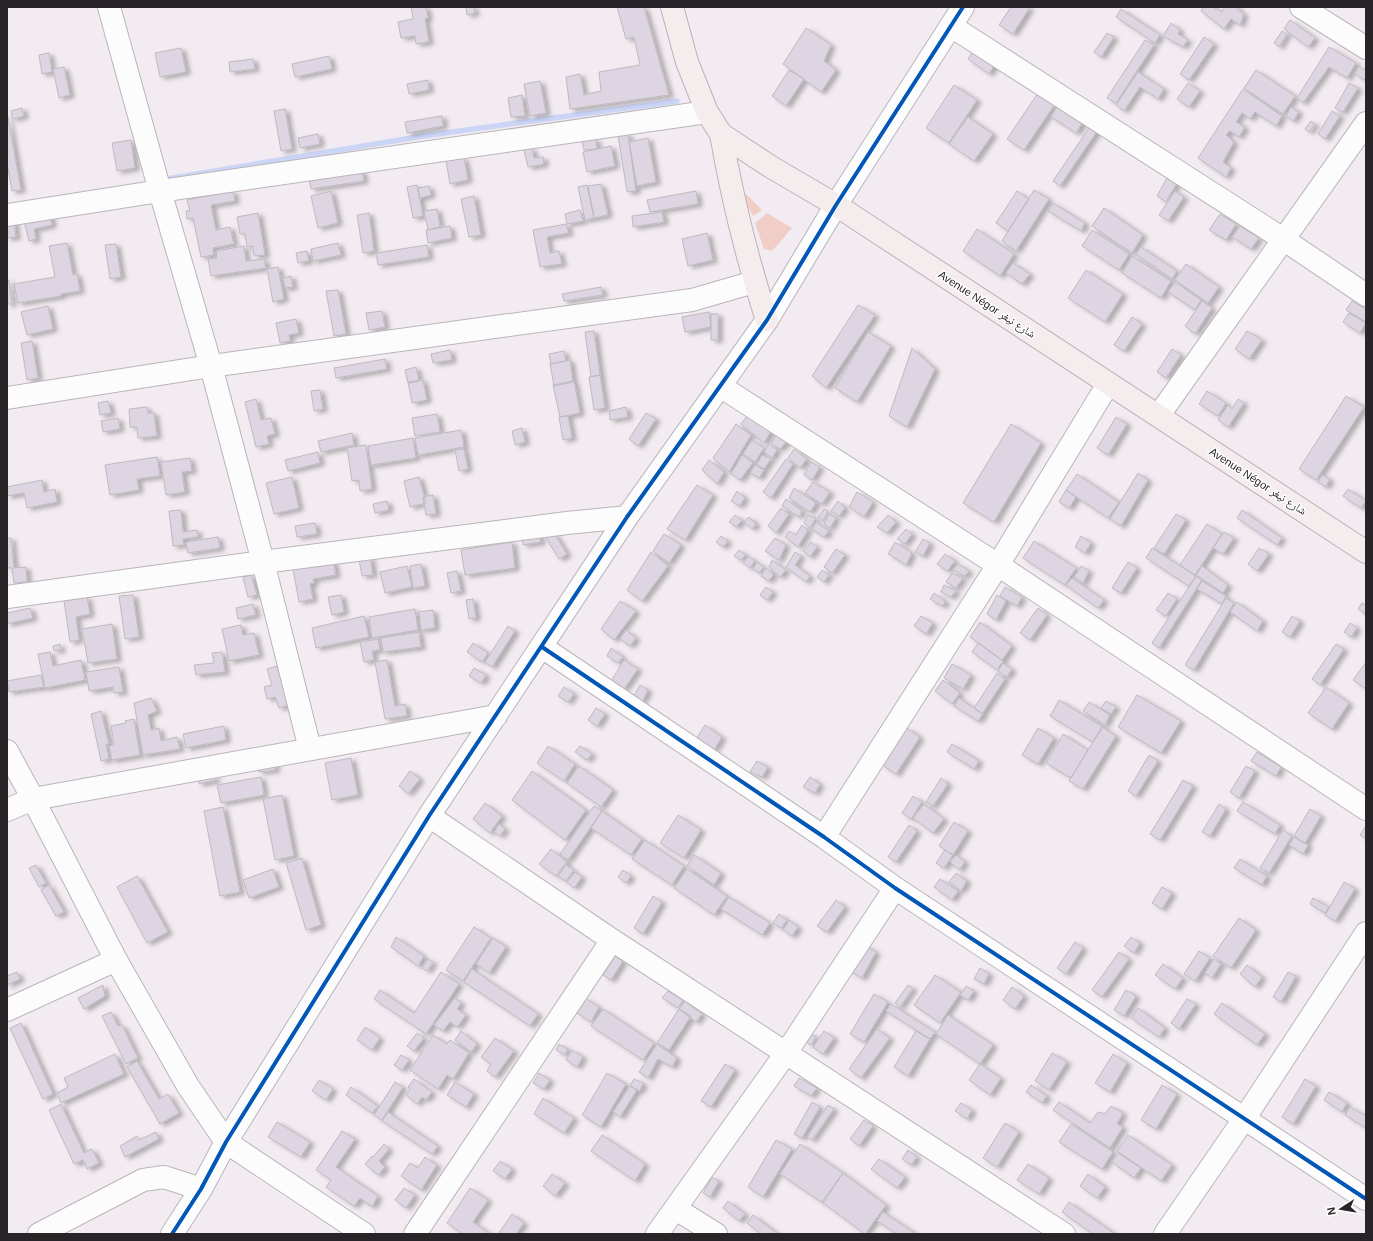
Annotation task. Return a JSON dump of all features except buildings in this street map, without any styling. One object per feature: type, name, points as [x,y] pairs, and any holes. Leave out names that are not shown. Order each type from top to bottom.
[{"type":"main road","name":"Avenue Négor شارع نيغر","points":[[672,7],[687,62],[707,112],[721,134],[771,167],[836,205],[1366,552]]},
{"type":"main road","points":[[721,134],[730,186],[754,282],[767,320]]},
{"type":"street","points":[[108,7],[210,366],[263,562],[310,749]]},
{"type":"street","points":[[172,1234],[201,1189],[226,1142],[429,816],[627,517],[767,320],[836,205],[963,7]]},
{"type":"street","points":[[1302,7],[1366,48]]},
{"type":"street","points":[[951,26],[1283,239],[1366,295]]},
{"type":"street","points":[[7,215],[160,191],[707,112]]},
{"type":"street","points":[[1158,415],[1366,123]]},
{"type":"street","points":[[7,398],[210,366],[692,300],[754,282]]},
{"type":"street","points":[[824,837],[998,565],[1108,384]]},
{"type":"street","points":[[720,386],[998,565],[1366,809]]},
{"type":"street","points":[[7,597],[263,562],[567,523],[627,517]]},
{"type":"street","points":[[542,647],[824,837],[895,888],[1366,1199]]},
{"type":"street","points":[[7,810],[33,798],[496,716]]},
{"type":"street","points":[[7,751],[33,798],[116,960],[188,1086],[226,1142],[364,1234]]},
{"type":"street","points":[[429,816],[612,940],[1064,1234]]},
{"type":"street","points":[[657,1234],[786,1053],[895,888]]},
{"type":"street","points":[[1165,1234],[1244,1119],[1366,933]]},
{"type":"street","points":[[415,1234],[612,940]]},
{"type":"street","points":[[7,1010],[116,960]]},
{"type":"street","points":[[39,1234],[143,1180],[164,1177],[201,1189]]},
{"type":"street","points":[[676,1209],[716,1234]]},
{"type":"shaded area","points":[[743,191],[762,210],[753,216],[741,194]]},
{"type":"shaded area","points":[[767,213],[792,228],[772,251],[764,249],[755,223]]},
{"type":"waterway","points":[[161,180],[423,136],[677,101]]},
{"type":"cycle path","points":[[172,1234],[201,1189],[226,1142],[429,816],[627,517],[767,320],[836,205],[963,7]]},
{"type":"cycle path","points":[[542,647],[824,837],[895,888],[1366,1199]]}]
